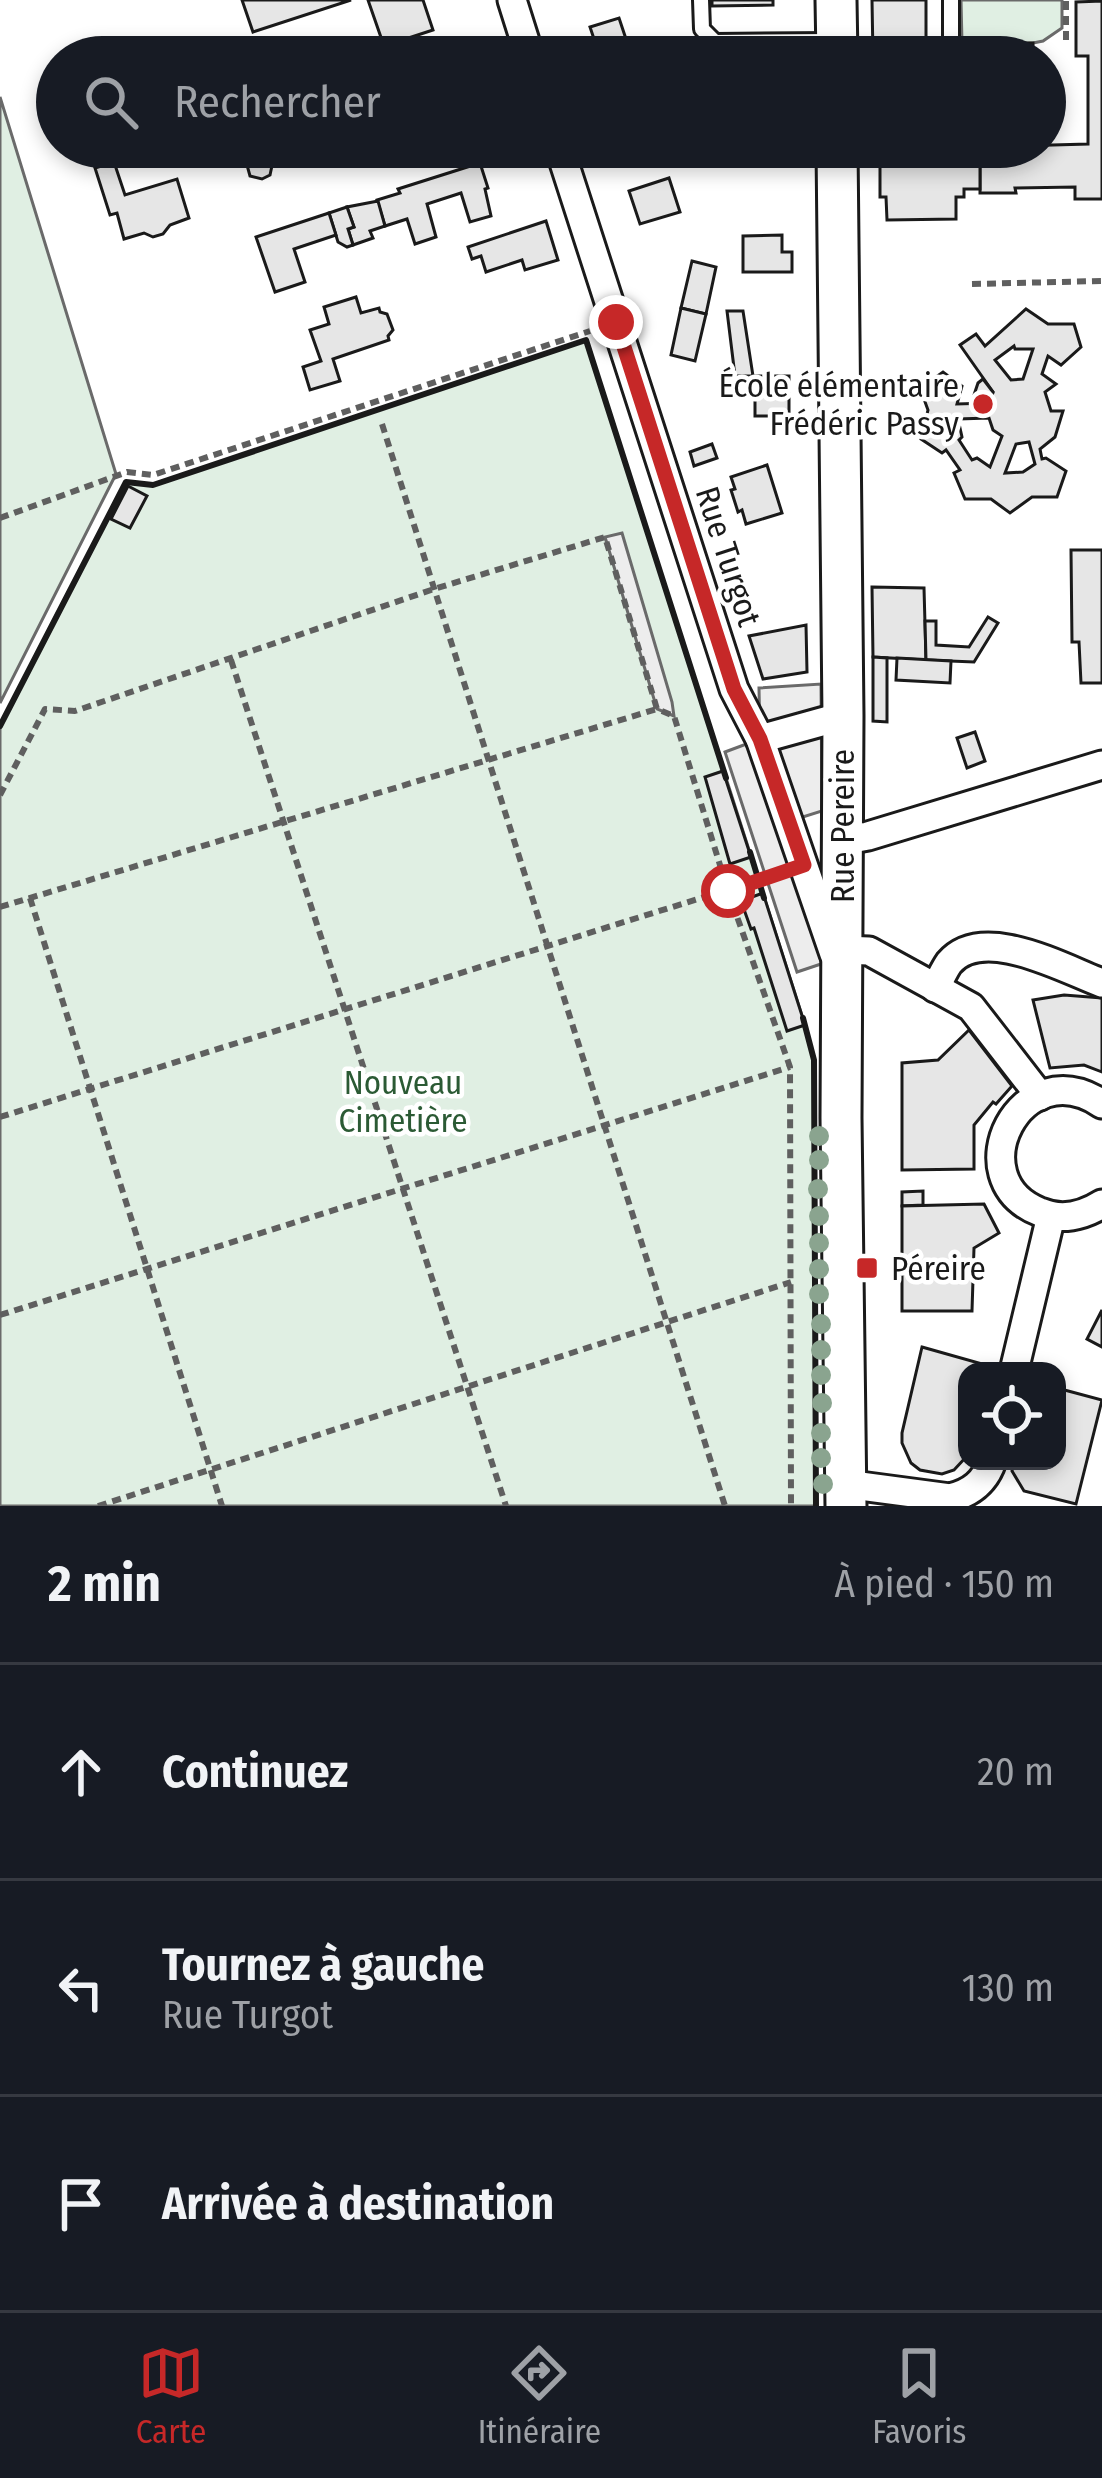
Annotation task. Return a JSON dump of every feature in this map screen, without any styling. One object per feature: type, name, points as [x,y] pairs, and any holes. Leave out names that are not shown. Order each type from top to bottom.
[{"type":"street","points":[[512,0],[523,36]]},
{"type":"street","points":[[836,0],[837,36]]},
{"type":"street","name":"Rue Turgot","points":[[566,168],[734,689],[760,739],[842,967]]},
{"type":"street","name":"Rue Pereire","points":[[837,168],[846,1495]]},
{"type":"street","points":[[760,739],[843,716]]},
{"type":"street","points":[[841,841],[1102,765]]},
{"type":"street","points":[[935,988],[956,957],[992,946],[1102,983]]},
{"type":"street","points":[[842,967],[869,951],[971,1007],[1040,1096]]},
{"type":"street","points":[[1102,1104],[1077,1092],[1040,1096],[1010,1120],[1002,1139],[1001,1160],[1007,1183],[1035,1210],[1073,1216],[1102,1204]]},
{"type":"street","points":[[1016,1362],[1052,1216]]},
{"type":"street","points":[[846,1495],[950,1498],[979,1483],[987,1470]]},
{"type":"lane","points":[[701,0],[702,29],[709,36]]},
{"type":"lane","points":[[951,0],[952,36]]},
{"type":"path","points":[[1066,0],[1066,40]]},
{"type":"path","points":[[971,284],[1102,281]]},
{"type":"path","points":[[0,518],[127,472],[153,476],[616,322]]},
{"type":"path","points":[[382,424],[725,1506]]},
{"type":"path","points":[[0,795],[45,709],[75,711],[434,589],[605,537],[657,709]]},
{"type":"path","points":[[231,660],[506,1506]]},
{"type":"path","points":[[0,907],[657,709],[674,716],[728,891],[790,1067],[791,1506]]},
{"type":"path","points":[[0,1118],[804,865]]},
{"type":"path","points":[[30,898],[222,1506]]},
{"type":"path","points":[[0,1315],[790,1067]]},
{"type":"path","points":[[98,1506],[791,1282]]},
{"type":"green space","points":[[961,0],[1062,0],[1062,28],[1050,36],[962,36]]},
{"type":"green space","points":[[0,97],[116,474],[0,703]]},
{"type":"green space","name":"Nouveau Cimetière","points":[[586,340],[814,1060],[816,1506],[0,1506],[0,726],[126,482],[153,485]]},
{"type":"shaded area","points":[[622,533],[674,716],[657,709],[605,537]]},
{"type":"shaded area","points":[[821,684],[822,811],[790,821],[836,959],[797,972],[725,752],[760,739],[759,688]]},
{"type":"building","points":[[242,0],[351,0],[253,32]]},
{"type":"building","points":[[368,0],[423,0],[433,30],[415,36],[381,36]]},
{"type":"building","points":[[712,0],[773,0],[773,5],[712,6]]},
{"type":"building","points":[[872,0],[926,0],[926,36],[873,36]]},
{"type":"building","points":[[1102,1],[1102,199],[1075,199],[1075,187],[980,193],[980,168],[1066,168],[1066,145],[1088,144],[1088,56],[1076,56],[1076,2]]},
{"type":"building","points":[[619,18],[625,36],[593,36],[590,27]]},
{"type":"building","points":[[95,168],[116,168],[125,195],[177,179],[189,218],[170,225],[163,234],[124,239],[117,213],[110,215]]},
{"type":"building","points":[[248,168],[271,168],[262,179],[250,176]]},
{"type":"building","points":[[464,168],[482,168],[491,216],[470,222],[461,193],[427,204],[436,237],[415,244],[407,219],[385,226],[377,200],[400,193],[398,189]]},
{"type":"building","points":[[880,168],[980,168],[980,189],[964,189],[964,197],[956,197],[956,219],[887,220],[886,197],[880,197]]},
{"type":"building","points":[[669,178],[680,212],[640,224],[629,191]]},
{"type":"building","points":[[378,201],[385,226],[370,231],[373,238],[353,245],[348,229],[354,227],[347,207]]},
{"type":"building","points":[[347,207],[354,227],[348,229],[353,245],[347,247],[338,242],[329,213]]},
{"type":"building","points":[[329,213],[336,235],[294,249],[305,282],[275,292],[256,237]]},
{"type":"building","points":[[546,221],[558,260],[525,270],[522,260],[486,272],[481,256],[472,259],[468,247]]},
{"type":"building","points":[[782,235],[782,252],[792,252],[792,272],[743,272],[743,236]]},
{"type":"building","points":[[692,261],[716,267],[706,314],[681,308]]},
{"type":"building","points":[[356,297],[361,313],[379,308],[387,314],[393,330],[389,340],[333,359],[340,381],[310,390],[303,367],[321,361],[310,330],[329,324],[324,307]]},
{"type":"building","points":[[681,308],[706,314],[695,361],[671,355]]},
{"type":"building","points":[[1026,309],[1048,324],[1074,324],[1081,347],[1061,365],[1048,356],[1042,374],[1056,384],[1045,392],[1051,411],[1063,411],[1055,437],[1040,449],[1042,459],[1066,471],[1057,497],[1032,497],[1010,513],[991,499],[965,499],[954,473],[960,470],[946,450],[942,453],[921,439],[928,410],[920,388],[943,372],[962,386],[957,404],[990,403],[993,392],[960,345],[976,334],[985,346]],"holes":[[[1014,346],[1033,349],[1023,379],[1011,380],[995,360]],[[989,418],[993,430],[1002,436],[990,467],[977,458],[972,460],[959,440],[958,419]],[[1029,442],[1035,464],[1023,472],[1005,473],[1016,444]]]},
{"type":"building","points":[[727,311],[743,311],[753,376],[735,376]]},
{"type":"building","points":[[755,376],[789,376],[789,416],[755,416]]},
{"type":"building","points":[[983,379],[993,392],[990,403],[971,404],[978,383]]},
{"type":"building","points":[[712,444],[717,458],[694,466],[690,452]]},
{"type":"building","points":[[767,465],[782,513],[746,524],[742,510],[738,512],[731,477]]},
{"type":"building","points":[[128,486],[147,496],[130,528],[111,519]]},
{"type":"building","points":[[1071,550],[1102,550],[1102,683],[1081,683],[1079,642],[1072,642]]},
{"type":"building","points":[[872,587],[924,588],[926,660],[873,657]]},
{"type":"building","points":[[988,617],[998,623],[974,662],[926,660],[925,621],[936,621],[936,645],[969,647]]},
{"type":"building","points":[[806,625],[807,672],[763,679],[749,636]]},
{"type":"building","points":[[873,657],[887,658],[887,722],[873,721]]},
{"type":"building","points":[[897,658],[951,661],[950,683],[896,680]]},
{"type":"building","points":[[975,732],[985,761],[967,768],[957,738]]},
{"type":"building","points":[[723,771],[751,857],[730,864],[705,777]]},
{"type":"building","points":[[763,893],[805,1025],[787,1031],[741,901]]},
{"type":"building","points":[[1064,995],[1102,998],[1102,1072],[1084,1065],[1050,1068],[1033,1000]]},
{"type":"building","points":[[969,1030],[1012,1086],[974,1125],[974,1169],[902,1170],[902,1063],[938,1060]]},
{"type":"building","points":[[923,1191],[923,1205],[902,1206],[902,1192]]},
{"type":"building","points":[[984,1204],[999,1233],[974,1248],[972,1311],[902,1311],[902,1206]]},
{"type":"building","points":[[1102,1310],[1102,1347],[1087,1339]]},
{"type":"building","points":[[922,1347],[975,1362],[958,1362],[958,1466],[954,1470],[942,1474],[920,1470],[911,1463],[902,1433]]},
{"type":"building","points":[[1066,1390],[1102,1400],[1076,1504],[1024,1491],[1012,1471],[1066,1470]]},
{"type":"wall","points":[[0,726],[126,482],[153,485],[586,340],[726,778]]},
{"type":"wall","points":[[750,852],[764,898]]},
{"type":"wall","points":[[803,1018],[814,1060],[816,1506]]},
{"type":"place","name":"École élémentaire Frédéric Passy","points":[[983,404]]},
{"type":"place","name":"Péreire","points":[[867,1268]]},
{"type":"route","points":[[616,322],[734,689],[760,739],[804,865],[728,891]]}]
